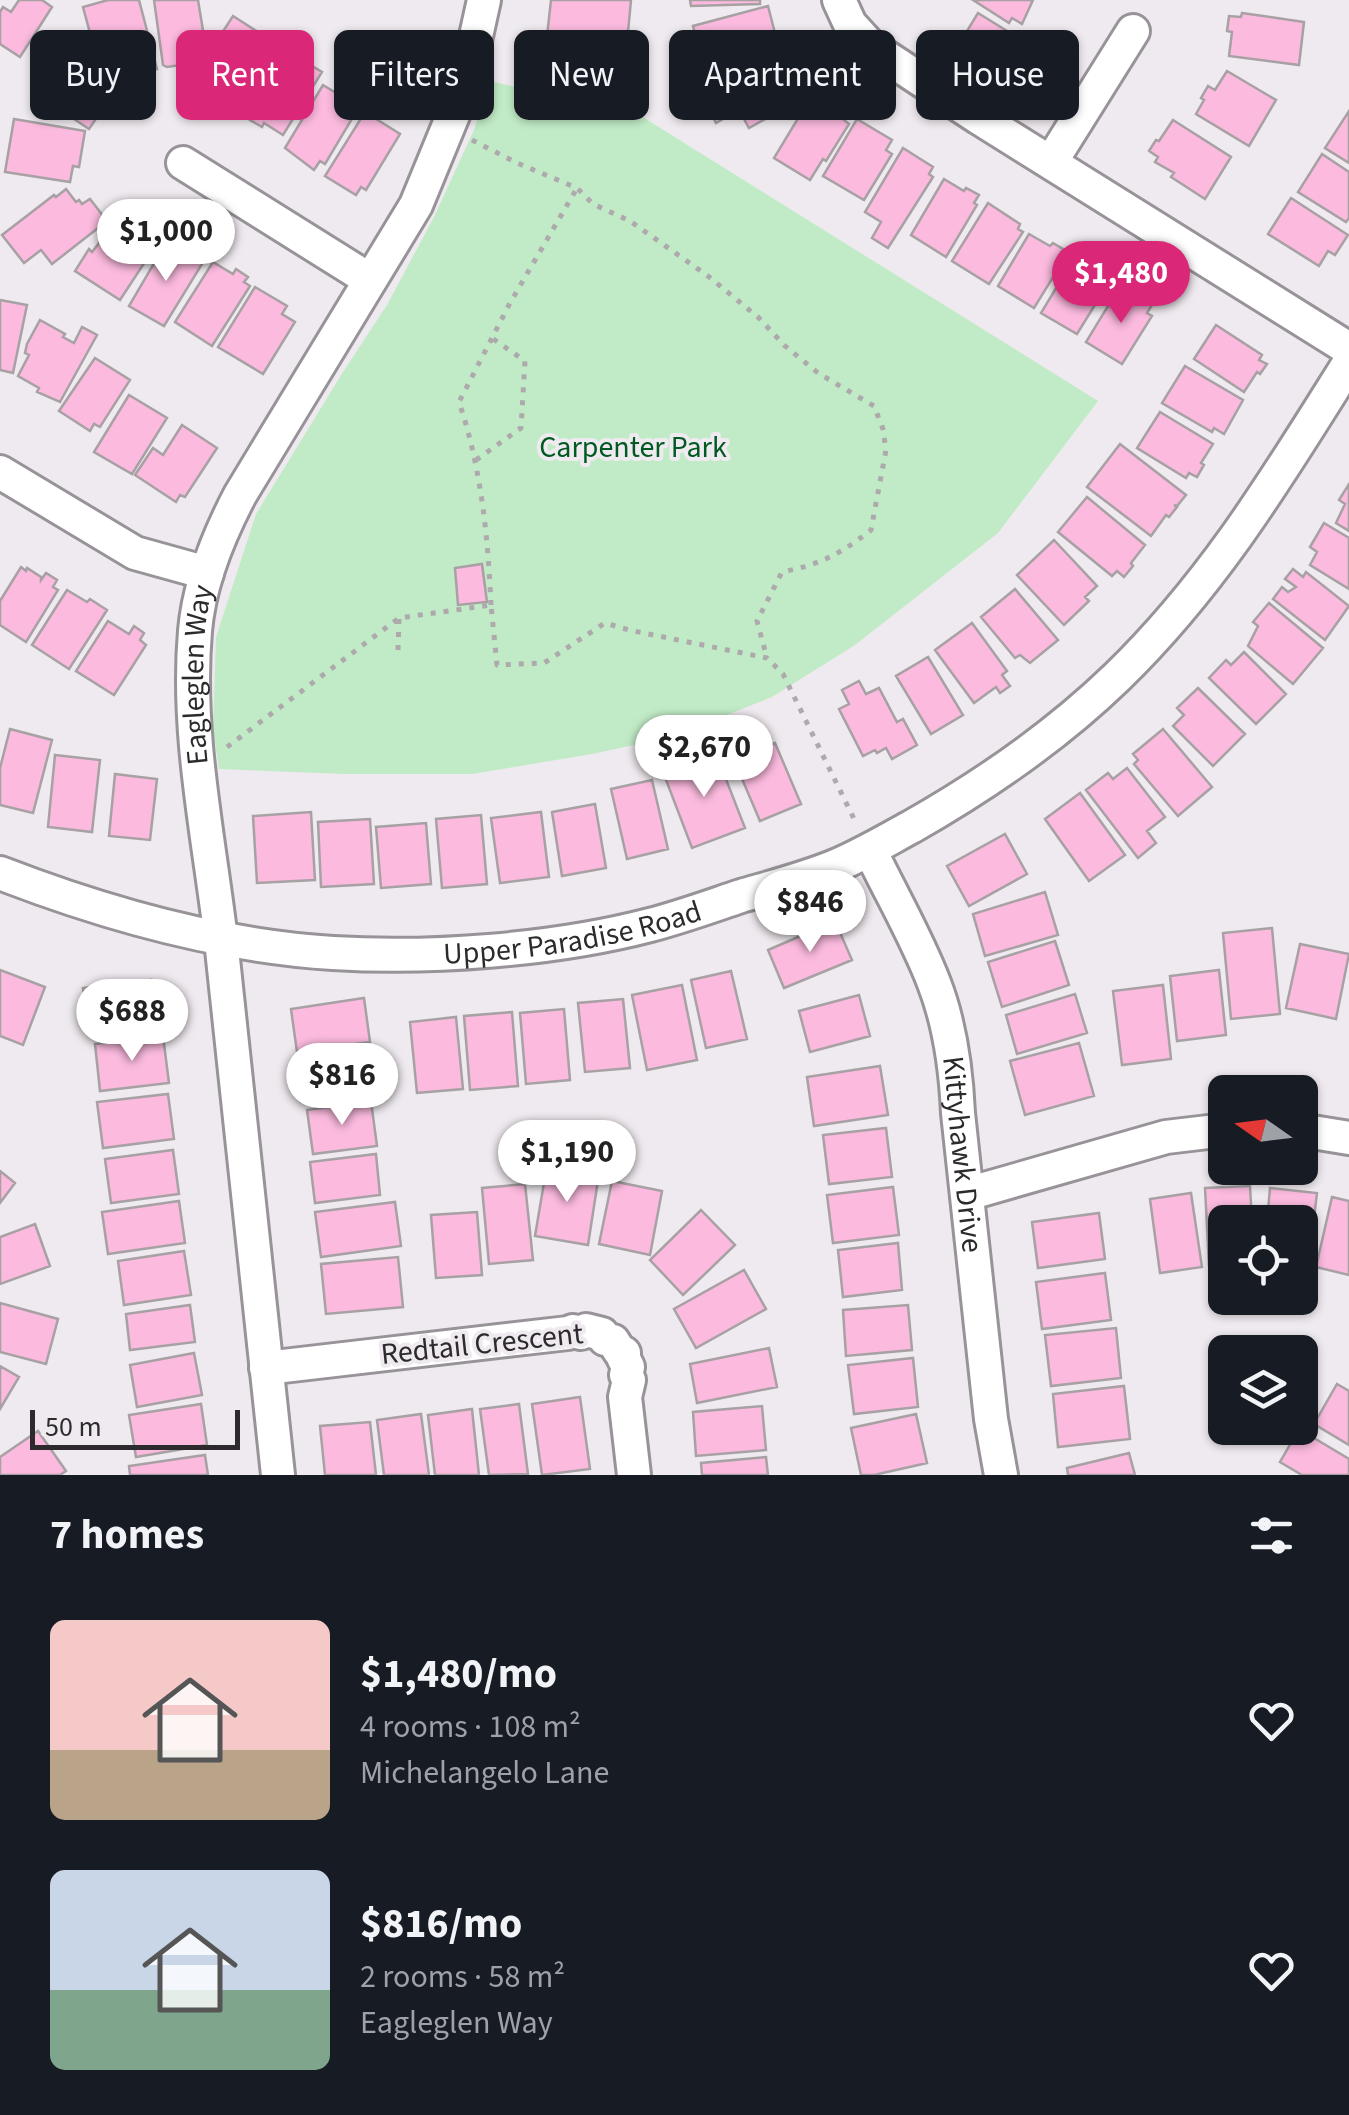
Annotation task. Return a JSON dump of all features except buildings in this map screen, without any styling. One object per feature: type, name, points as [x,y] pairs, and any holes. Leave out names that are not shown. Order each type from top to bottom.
[{"type":"street","name":"Eagleglen Way","points":[[278,1475],[198,766],[192,671],[195,626],[207,573],[240,495],[416,205],[466,86],[484,0]]},
{"type":"street","points":[[839,0],[850,24],[871,47],[1349,349]]},
{"type":"street","points":[[1050,162],[1132,32]]},
{"type":"street","points":[[182,163],[370,280]]},
{"type":"street","name":"Upper Paradise Road","points":[[0,873],[77,902],[220,938],[332,953],[405,955],[570,941],[650,925],[831,868],[870,850],[995,775],[1081,710],[1129,665],[1190,599],[1245,526],[1349,363]]},
{"type":"street","points":[[0,472],[135,554],[207,573]]},
{"type":"street","name":"Kittyhawk Drive","points":[[870,850],[934,984],[948,1032],[957,1082],[991,1418],[1001,1475]]},
{"type":"street","points":[[967,1194],[1166,1137],[1208,1132]]},
{"type":"street","points":[[1318,1133],[1349,1138]]},
{"type":"street","name":"Redtail Crescent","points":[[266,1368],[568,1334],[573,1330],[602,1334],[624,1353],[628,1367],[625,1397],[634,1475]]},
{"type":"path","points":[[448,128],[576,188],[593,204],[630,221],[708,276],[807,364],[874,406],[886,450],[871,530],[818,564],[782,572],[757,621],[767,658],[783,674],[870,850]]},
{"type":"path","points":[[576,188],[459,402],[474,444],[489,554],[497,664],[544,663],[606,622],[767,658]]},
{"type":"path","points":[[476,460],[521,428],[524,361],[492,338]]},
{"type":"path","points":[[198,766],[398,618],[491,605]]},
{"type":"path","points":[[398,618],[398,650]]},
{"type":"green space","name":"Carpenter Park","points":[[494,82],[514,87],[514,120],[647,120],[1098,401],[998,533],[855,645],[772,697],[671,737],[472,774],[219,769],[213,729],[216,637],[256,514],[387,305],[477,120],[494,120]]}]
